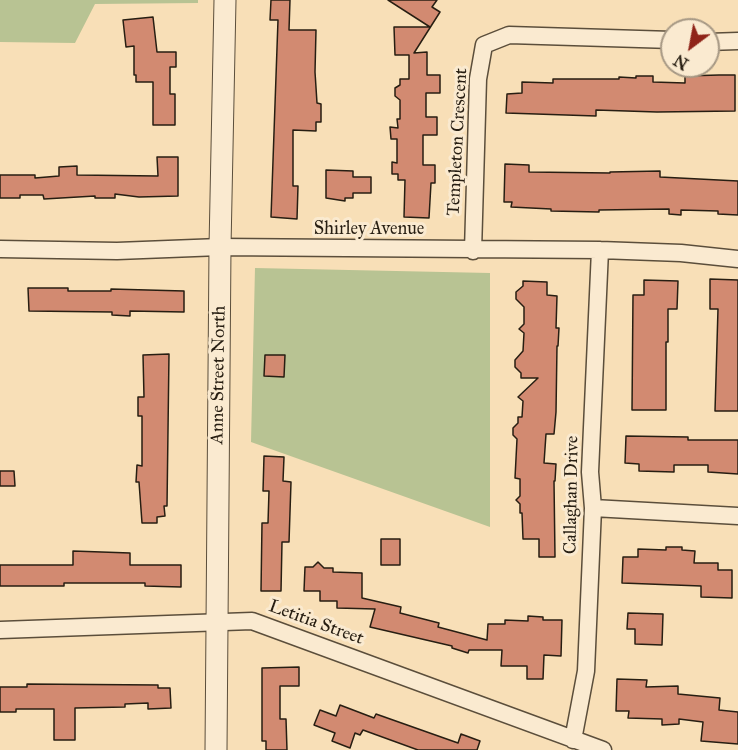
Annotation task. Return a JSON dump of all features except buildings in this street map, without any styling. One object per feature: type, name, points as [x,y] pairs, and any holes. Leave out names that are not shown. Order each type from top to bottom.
[{"type":"street","name":"Anne Street North","points":[[216,750],[220,247],[225,0]]},
{"type":"street","name":"Templeton Crescent","points":[[473,250],[478,79],[484,45],[509,35],[660,40]]},
{"type":"street","points":[[720,42],[738,41]]},
{"type":"street","name":"Shirley Avenue","points":[[0,249],[117,251],[220,247],[600,250],[681,253],[738,259]]},
{"type":"street","name":"Callaghan Drive","points":[[573,740],[586,671],[593,508],[590,472],[600,250]]},
{"type":"street","points":[[593,508],[738,516]]},
{"type":"street","name":"Letitia Street","points":[[0,630],[252,621],[603,750]]},
{"type":"green space","points":[[0,0],[198,0],[198,3],[95,4],[75,43],[0,42]]},
{"type":"green space","points":[[255,268],[490,273],[490,527],[251,442]]}]
